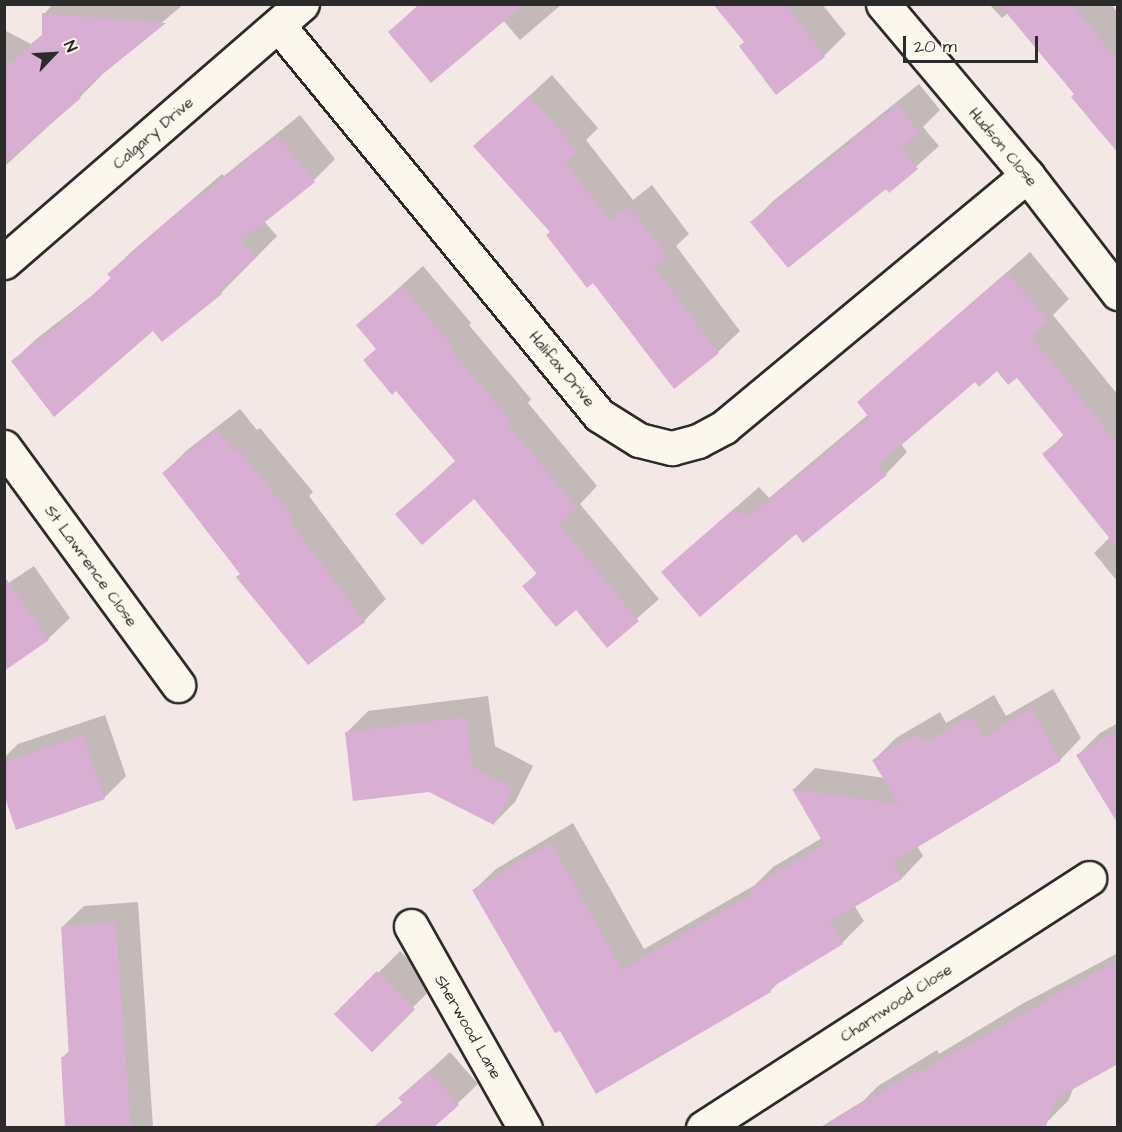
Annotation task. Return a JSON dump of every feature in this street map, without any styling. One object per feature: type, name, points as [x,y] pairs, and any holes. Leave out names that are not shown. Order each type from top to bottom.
[{"type":"street","name":"Calgary Drive","points":[[4,262],[303,4]]},
{"type":"street","name":"Hudson Close","points":[[883,4],[1027,175],[1118,292]]},
{"type":"street","name":"Halifax Drive","points":[[278,25],[599,415],[639,440],[672,448],[698,441],[724,427],[1027,175]]},
{"type":"street","name":"St Lawrence Close","points":[[4,447],[178,685]]},
{"type":"street","name":"Charnwood Close","points":[[703,1128],[1089,878]]},
{"type":"street","name":"Sherwood Lane","points":[[411,926],[525,1128]]},
{"type":"building","points":[[420,4],[524,4],[431,83],[388,32]]},
{"type":"building","points":[[713,4],[786,4],[825,57],[776,95],[739,46],[744,42]]},
{"type":"building","points":[[999,4],[1071,4],[1118,60],[1118,153],[1071,97],[1074,94]]},
{"type":"building","points":[[42,13],[166,23],[78,94],[81,98],[4,164],[4,68],[42,37]]},
{"type":"building","points":[[529,96],[578,151],[565,162],[610,221],[629,206],[668,257],[654,267],[719,353],[674,389],[593,283],[587,288],[546,235],[550,232],[473,146]]},
{"type":"building","points":[[897,105],[920,132],[901,148],[918,169],[889,193],[886,189],[788,268],[750,222]]},
{"type":"building","points":[[277,135],[315,182],[241,241],[256,258],[219,291],[222,294],[162,342],[153,331],[54,417],[11,361],[70,316],[111,278],[107,274],[200,194],[202,196]]},
{"type":"building","points":[[1007,272],[1049,321],[1031,336],[1118,444],[1118,549],[1042,454],[1064,436],[1017,378],[1008,385],[997,371],[979,387],[975,382],[878,465],[887,475],[803,543],[796,534],[700,617],[661,572],[736,507],[746,519],[869,417],[857,402]]},
{"type":"building","points":[[402,286],[511,421],[508,424],[577,508],[559,524],[639,621],[607,648],[576,610],[556,627],[522,586],[537,574],[474,499],[422,545],[395,514],[456,462],[396,391],[392,395],[363,360],[376,349],[356,325]]},
{"type":"building","points":[[217,429],[234,451],[237,448],[292,514],[288,518],[365,622],[308,665],[236,577],[240,574],[162,473]]},
{"type":"building","points":[[4,576],[49,640],[4,671]]},
{"type":"building","points":[[1031,709],[1061,761],[893,862],[902,879],[829,922],[843,944],[769,989],[771,992],[596,1094],[560,1031],[555,1033],[472,890],[551,843],[622,970],[752,894],[749,889],[824,844],[792,789],[899,804],[872,760],[918,733],[924,743],[971,716],[984,737]]},
{"type":"building","points":[[467,717],[473,768],[513,788],[494,825],[429,792],[353,801],[345,732]]},
{"type":"building","points":[[1118,730],[1118,824],[1076,755]]},
{"type":"building","points":[[83,735],[105,799],[16,830],[4,795],[4,762]]},
{"type":"building","points":[[116,923],[131,1128],[65,1128],[61,1057],[69,1056],[61,927]]},
{"type":"building","points":[[1118,960],[1118,1064],[1057,1098],[1045,1128],[821,1128],[915,1071],[917,1074]]},
{"type":"building","points":[[377,971],[415,1009],[372,1052],[334,1014]]},
{"type":"building","points":[[429,1071],[459,1105],[433,1128],[374,1128],[403,1103],[398,1098]]}]
